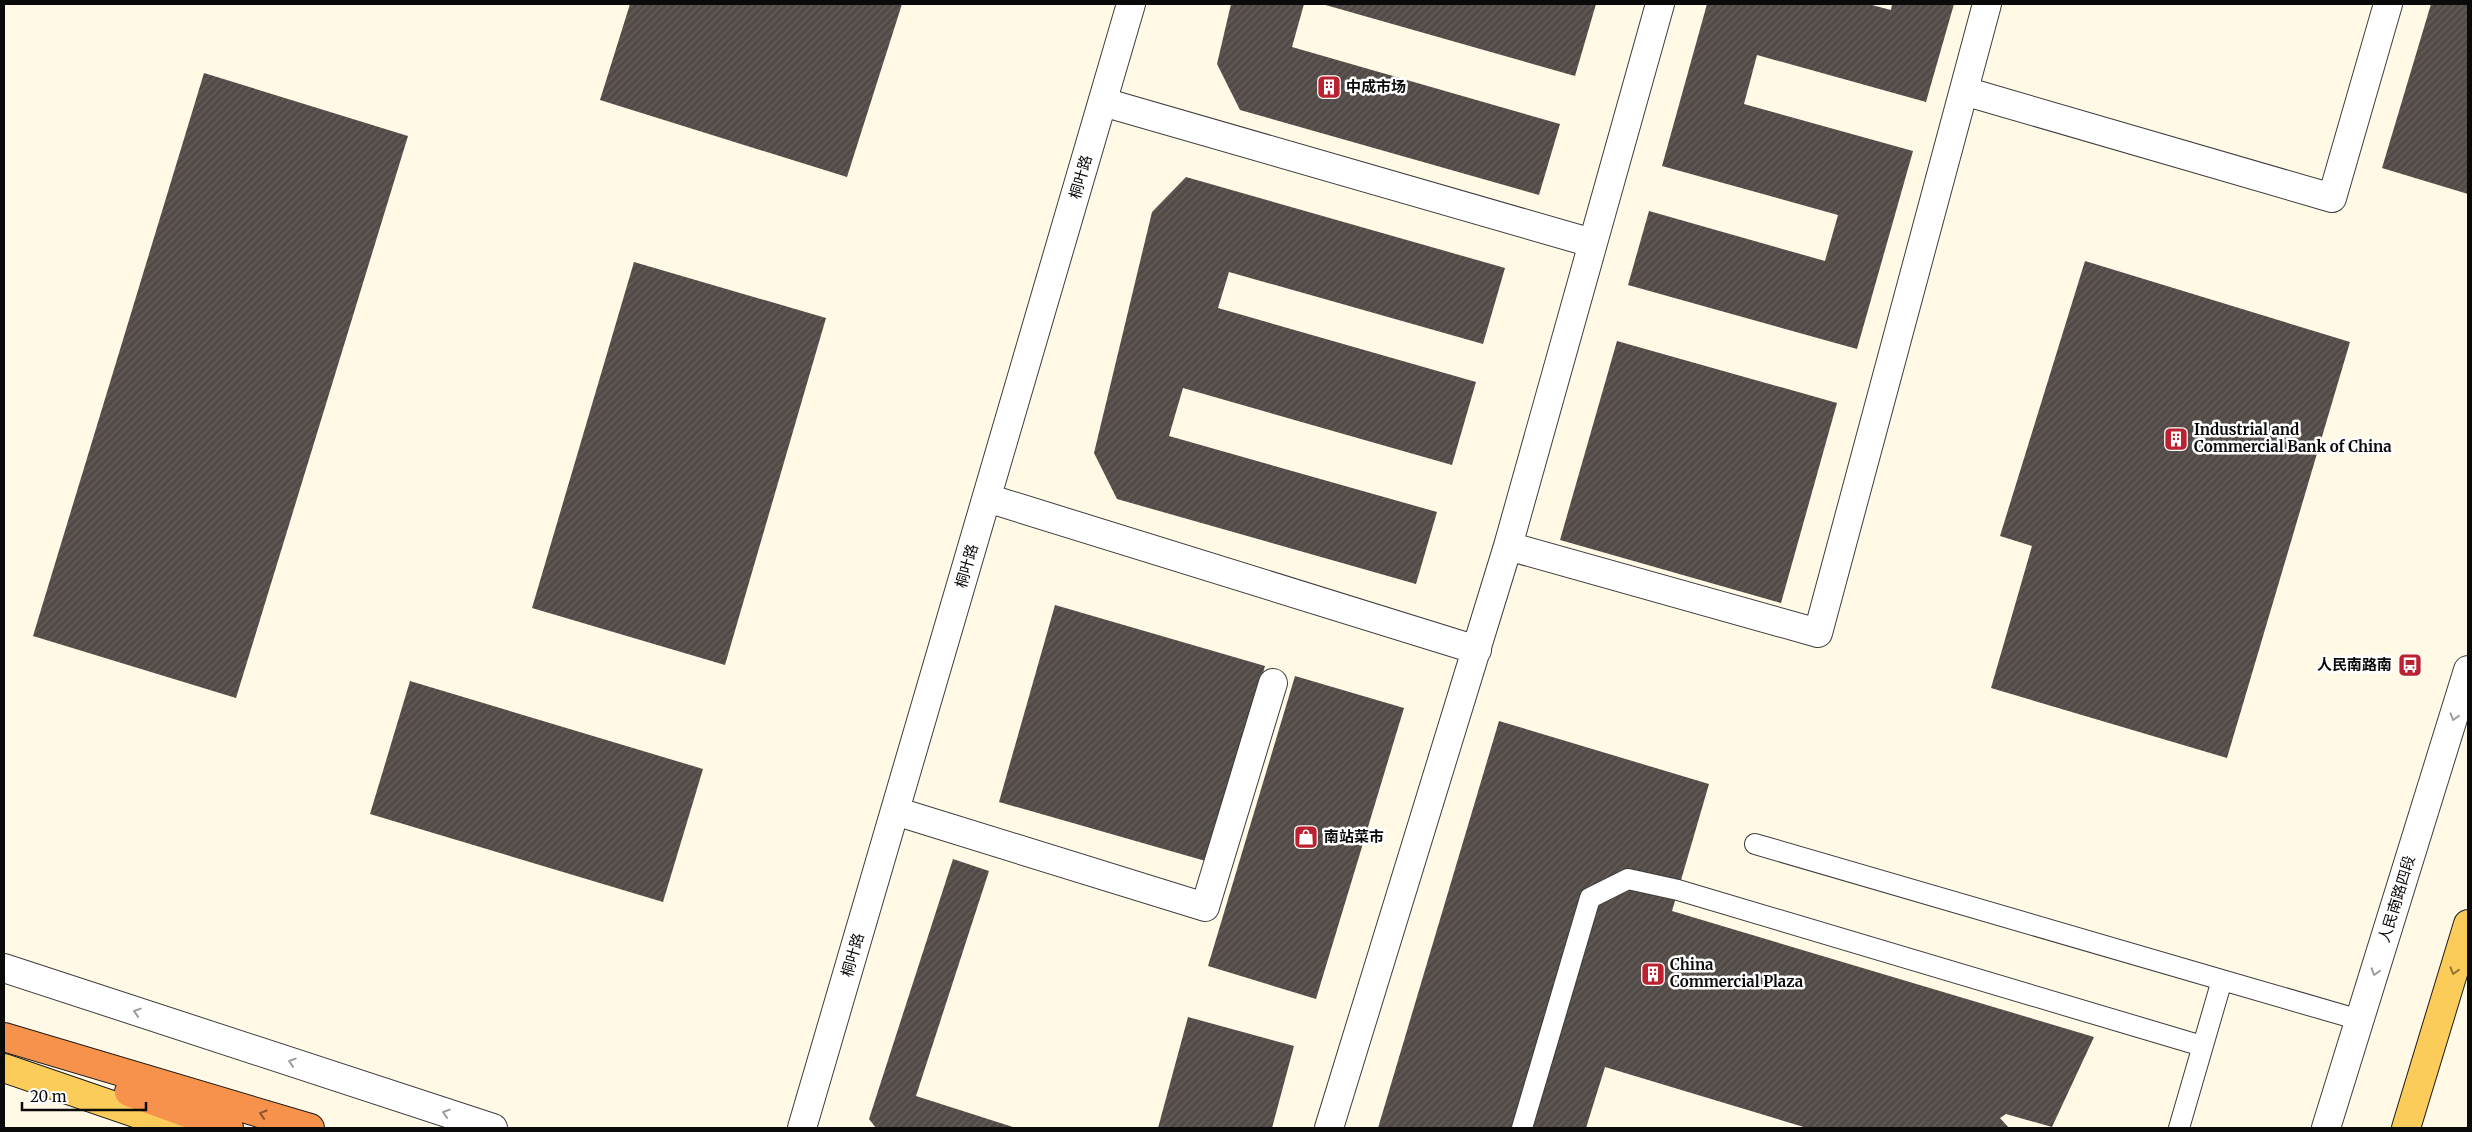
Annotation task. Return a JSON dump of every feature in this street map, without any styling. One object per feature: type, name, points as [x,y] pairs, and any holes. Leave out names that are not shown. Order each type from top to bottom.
[{"type":"highway","points":[[4,1037],[310,1128]]},
{"type":"highway","points":[[4,1046],[229,1128]]},
{"type":"main road","points":[[2406,1128],[2468,924]]},
{"type":"main road","points":[[4,1068],[179,1128]]},
{"type":"street","name":"桐叶路","points":[[802,1128],[1131,4]]},
{"type":"street","points":[[1329,1128],[1508,546],[1660,4]]},
{"type":"street","points":[[1508,546],[1818,633],[1987,4]]},
{"type":"street","points":[[1964,91],[2332,198],[2388,4]]},
{"type":"street","points":[[1102,102],[1592,243]]},
{"type":"street","points":[[987,498],[1476,650]]},
{"type":"street","name":"人民南路四段","points":[[2326,1128],[2468,670]]},
{"type":"street","points":[[895,811],[1205,907],[1273,683]]},
{"type":"street","points":[[4,968],[493,1128]]},
{"type":"lane","points":[[1755,844],[2360,1020]]},
{"type":"lane","points":[[1522,1128],[1590,898],[1628,879],[1678,890],[2202,1046]]},
{"type":"lane","points":[[2179,1128],[2222,980]]},
{"type":"building","points":[[630,4],[902,4],[847,177],[600,100]]},
{"type":"building","name":"中成市场","points":[[1231,4],[1304,4],[1292,47],[1560,124],[1539,195],[1240,110],[1217,64]]},
{"type":"building","points":[[1322,4],[1596,4],[1575,76]]},
{"type":"building","points":[[1707,4],[1868,4],[1891,10],[1892,4],[1954,4],[1926,102],[1757,55],[1744,104],[1913,151],[1857,349],[1628,285],[1649,211],[1825,261],[1838,215],[1662,166]]},
{"type":"building","points":[[2431,4],[2468,4],[2468,194],[2382,168]]},
{"type":"building","points":[[204,73],[408,136],[236,698],[33,636]]},
{"type":"building","points":[[1186,177],[1505,268],[1483,344],[1229,272],[1218,308],[1476,382],[1452,465],[1183,388],[1169,436],[1437,512],[1416,584],[1117,499],[1094,453],[1152,212]]},
{"type":"building","name":"Industrial and Commercial Bank of China","points":[[2085,261],[2350,342],[2227,758],[1991,688],[2032,546],[2000,536]]},
{"type":"building","points":[[634,262],[826,318],[725,665],[532,608]]},
{"type":"building","points":[[1617,341],[1837,403],[1781,603],[1560,540]]},
{"type":"building","points":[[1055,605],[1265,666],[1209,862],[999,802]]},
{"type":"building","name":"南站菜市","points":[[1295,676],[1404,708],[1316,999],[1208,966]]},
{"type":"building","points":[[410,681],[703,769],[663,902],[370,814]]},
{"type":"building","name":"China Commercial Plaza","points":[[1499,721],[1709,784],[1672,911],[2094,1037],[2052,1127],[2006,1114],[2000,1118],[2009,1128],[1807,1128],[1605,1067],[1586,1128],[1378,1128]]},
{"type":"building","points":[[953,859],[989,871],[916,1096],[1016,1128],[876,1128],[869,1119]]},
{"type":"building","points":[[1188,1017],[1294,1046],[1272,1128],[1158,1128]]},
{"type":"place","name":"中成市场","points":[[1329,87]]},
{"type":"place","name":"Industrial and Commercial Bank of China","points":[[2176,439]]},
{"type":"place","name":"人民南路南","points":[[2410,665]]},
{"type":"place","name":"南站菜市","points":[[1306,837]]},
{"type":"place","name":"China Commercial Plaza","points":[[1653,974]]}]
